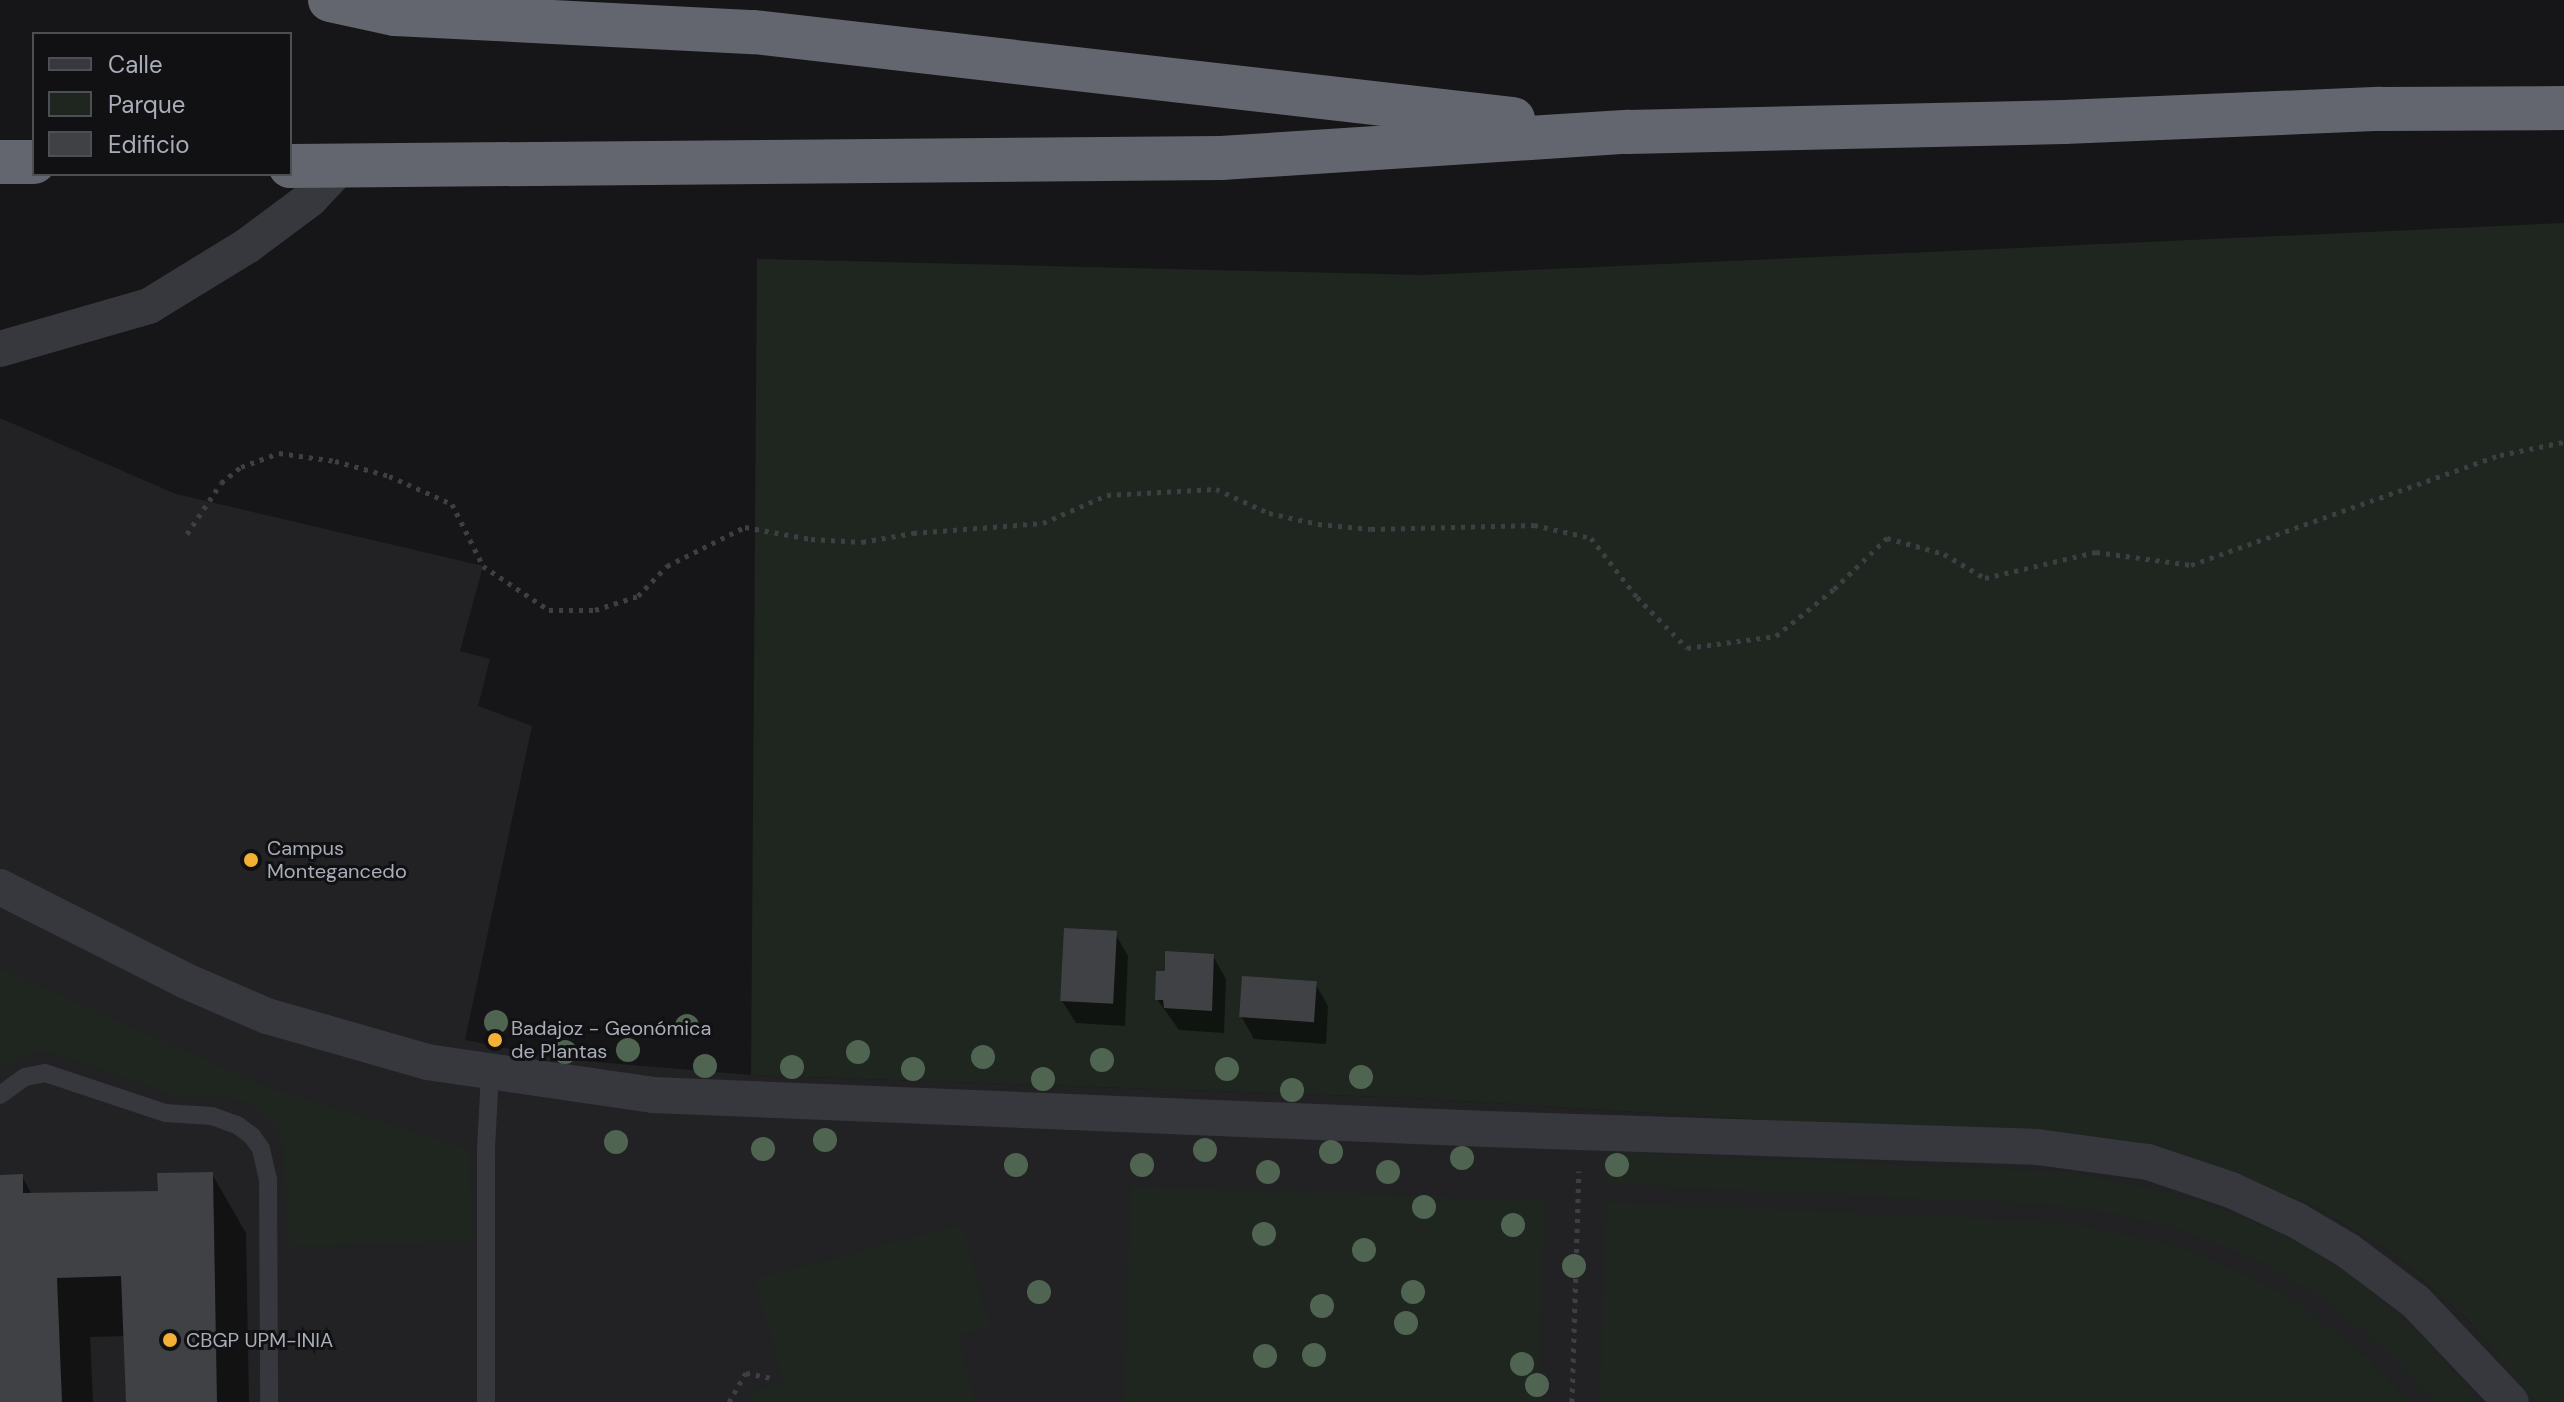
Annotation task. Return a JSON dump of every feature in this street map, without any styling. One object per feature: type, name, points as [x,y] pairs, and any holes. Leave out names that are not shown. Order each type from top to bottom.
[{"type":"highway","points":[[330,0],[395,14],[754,32],[1628,132]]},
{"type":"highway","points":[[292,166],[1221,158],[1628,132],[2064,122],[2380,109],[2564,108]]},
{"type":"highway","points":[[0,162],[32,162]]},
{"type":"street","points":[[0,349],[149,306],[247,246],[310,199],[340,167]]},
{"type":"street","points":[[0,887],[186,981],[267,1016],[427,1062],[653,1095],[1487,1129],[2037,1147],[2148,1162],[2231,1190],[2296,1220],[2347,1250],[2415,1301],[2511,1402]]},
{"type":"lane","points":[[0,1095],[25,1077],[45,1073],[165,1113],[212,1116],[237,1125],[252,1136],[261,1149],[268,1180],[269,1402]]},
{"type":"lane","points":[[486,1402],[486,1148],[490,1073]]},
{"type":"path","points":[[187,534],[221,483],[241,467],[279,453],[335,461],[389,476],[452,504],[483,566],[549,610],[595,610],[638,596],[667,566],[745,527],[811,539],[862,542],[913,533],[1043,523],[1107,495],[1216,489],[1269,513],[1318,524],[1371,529],[1534,525],[1591,538],[1637,597],[1687,648],[1776,636],[1834,589],[1887,538],[1944,554],[1985,578],[2096,552],[2191,565],[2500,455],[2564,442]]},
{"type":"path","points":[[1572,1402],[1580,1166]]},
{"type":"path","points":[[729,1402],[746,1373],[771,1378]]},
{"type":"shaded area","name":"Campus Montegancedo","points":[[0,418],[176,494],[483,566],[460,651],[490,659],[478,706],[532,726],[465,1040],[561,1059],[751,1075],[1413,1098],[1810,1123],[2057,1132],[2170,1150],[2316,1207],[2395,1256],[2468,1320],[2537,1402],[0,1402]]},
{"type":"green space","points":[[2564,223],[2564,1402],[2536,1402],[2468,1320],[2395,1256],[2316,1207],[2170,1150],[2057,1132],[1810,1123],[1413,1098],[751,1075],[757,259],[1422,275]]},
{"type":"green space","points":[[0,969],[275,1090],[470,1149],[472,1242],[289,1246],[283,1143],[274,1126],[257,1109],[243,1101],[218,1096],[180,1097],[48,1051],[32,1053],[0,1068]]},
{"type":"green space","points":[[1608,1152],[2071,1172],[2180,1195],[2239,1215],[2299,1243],[2344,1269],[2428,1342],[2479,1402],[2434,1402],[2384,1349],[2330,1303],[2258,1260],[2173,1227],[2116,1214],[2040,1204],[1608,1184]]},
{"type":"green space","points":[[1131,1186],[1545,1200],[1538,1402],[1123,1402]]},
{"type":"green space","points":[[1606,1202],[2060,1222],[2160,1242],[2202,1255],[2269,1286],[2311,1313],[2365,1356],[2410,1402],[1600,1402]]},
{"type":"green space","points":[[962,1224],[990,1328],[958,1336],[975,1402],[752,1402],[749,1391],[783,1382],[755,1279]]},
{"type":"building","points":[[1064,928],[1117,931],[1113,1004],[1060,1001]]},
{"type":"building","points":[[1165,951],[1214,954],[1212,1011],[1164,1008],[1163,1000],[1155,1000],[1156,971],[1165,971]]},
{"type":"building","points":[[1242,976],[1317,981],[1314,1022],[1239,1017]]},
{"type":"building","name":"CBGP UPM-INIA","points":[[213,1172],[217,1402],[126,1402],[121,1276],[57,1278],[62,1402],[0,1402],[0,1175],[23,1174],[23,1193],[158,1191],[157,1173]]},
{"type":"place","name":"Campus Montegancedo","points":[[251,860]]},
{"type":"place","name":"Badajoz - Geonómica de Plantas","points":[[495,1040]]},
{"type":"place","name":"CBGP UPM-INIA","points":[[170,1340]]}]
